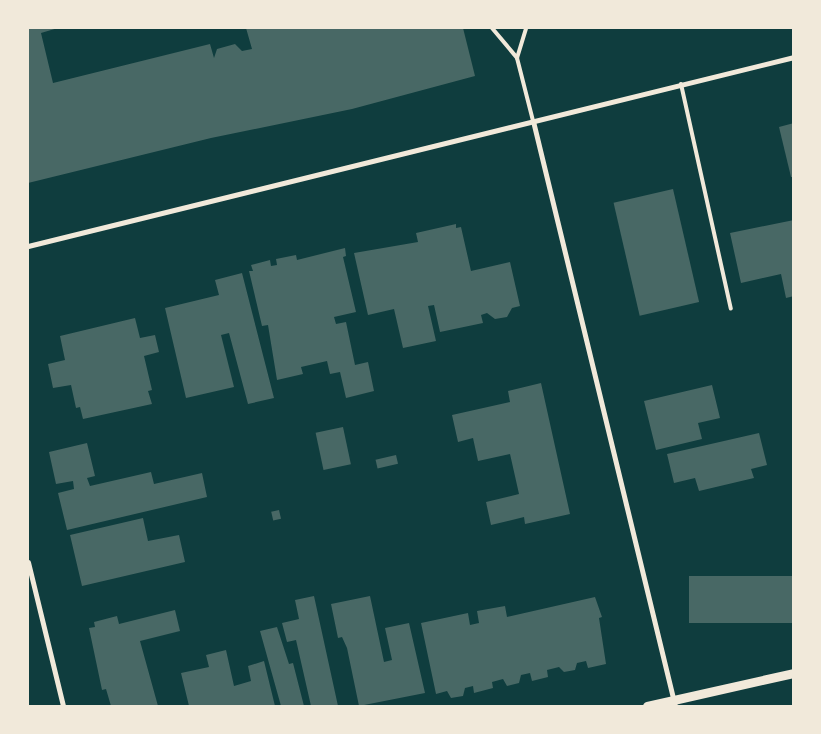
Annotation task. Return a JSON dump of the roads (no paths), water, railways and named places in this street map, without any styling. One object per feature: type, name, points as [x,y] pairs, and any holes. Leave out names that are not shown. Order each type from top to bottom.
[{"type":"street","points":[[28,246],[794,57]]},
{"type":"street","points":[[533,121],[674,704]]},
{"type":"street","points":[[28,562],[63,706]]},
{"type":"street","points":[[647,706],[674,704],[794,674]]},
{"type":"lane","points":[[492,28],[517,58],[533,121]]},
{"type":"lane","points":[[517,58],[526,28]]},
{"type":"lane","points":[[681,84],[731,309]]}]
